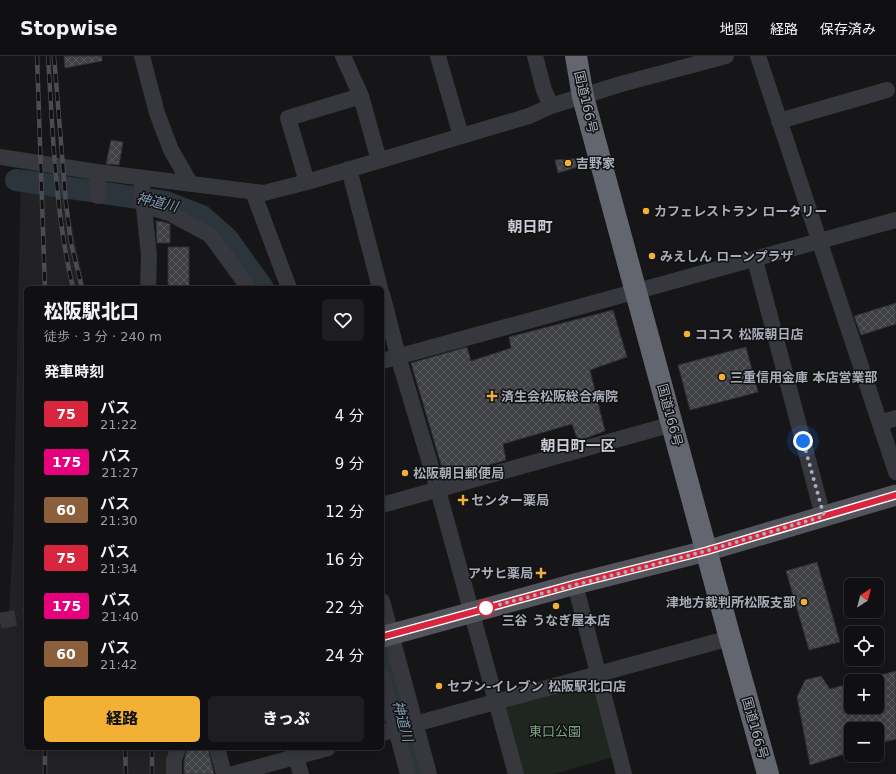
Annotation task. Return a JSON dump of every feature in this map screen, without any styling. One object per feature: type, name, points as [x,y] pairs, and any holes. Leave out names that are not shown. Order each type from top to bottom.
[{"type":"highway","name":"国道166号","points":[[576,56],[583,97],[768,774]]},
{"type":"main road","points":[[387,636],[575,584],[706,551],[896,495]]},
{"type":"street","points":[[142,56],[157,113],[171,150],[190,183]]},
{"type":"street","points":[[343,56],[361,96],[380,160]]},
{"type":"street","points":[[438,56],[461,136]]},
{"type":"street","points":[[535,56],[544,90],[551,106]]},
{"type":"street","points":[[0,157],[141,178],[264,193],[307,182],[529,116],[551,106],[621,84],[726,56]]},
{"type":"street","points":[[758,56],[896,472]]},
{"type":"street","points":[[779,121],[887,90]]},
{"type":"street","points":[[307,182],[288,118],[361,96]]},
{"type":"street","points":[[349,169],[379,286]]},
{"type":"street","points":[[97,172],[98,196]]},
{"type":"street","points":[[141,178],[149,256],[148,286]]},
{"type":"street","points":[[253,192],[288,286]]},
{"type":"street","points":[[143,205],[171,214],[210,235],[248,286]]},
{"type":"street","points":[[384,360],[755,260],[896,220]]},
{"type":"street","points":[[755,260],[824,516]]},
{"type":"street","points":[[384,302],[398,356],[438,490],[470,612],[516,774]]},
{"type":"street","points":[[880,423],[896,418]]},
{"type":"street","points":[[384,504],[673,424]]},
{"type":"street","points":[[575,584],[624,774]]},
{"type":"street","points":[[384,615],[387,636],[429,774]]},
{"type":"street","points":[[389,731],[730,638]]},
{"type":"street","points":[[384,693],[389,731],[408,774]]},
{"type":"street","points":[[174,774],[174,760],[177,750]]},
{"type":"street","points":[[218,750],[224,774]]},
{"type":"street","points":[[233,774],[294,753],[314,750]]},
{"type":"street","points":[[294,753],[300,774]]},
{"type":"shaded area","points":[[21,169],[61,173],[85,286],[24,286],[24,750],[167,750],[166,774],[0,774],[0,612],[9,613],[13,541]]},
{"type":"green space","name":"東口公園","points":[[590,680],[597,685],[614,757],[554,774],[523,774],[505,708]]},
{"type":"building","points":[[64,56],[102,56],[102,61],[65,68]]},
{"type":"building","points":[[111,140],[123,142],[119,165],[106,164]]},
{"type":"building","name":"吉野家","points":[[580,158],[581,166],[558,173],[555,160]]},
{"type":"building","points":[[156,221],[170,224],[170,243],[157,243]]},
{"type":"building","points":[[168,247],[189,247],[189,286],[168,286]]},
{"type":"building","points":[[896,303],[896,324],[861,335],[854,316]]},
{"type":"building","points":[[613,310],[627,357],[590,370],[605,431],[578,441],[572,424],[503,444],[506,460],[445,478],[411,363],[467,347],[471,361],[511,348],[509,337]]},
{"type":"building","points":[[746,347],[758,392],[690,410],[678,365]]},
{"type":"building","points":[[817,562],[840,642],[809,650],[786,571]]},
{"type":"building","points":[[896,671],[896,739],[884,742],[884,722],[844,722],[844,754],[810,765],[797,697],[805,680],[821,676],[830,689],[844,685],[844,714],[884,714],[884,674]]},
{"type":"building","points":[[187,750],[208,750],[214,774],[184,774],[184,762]]},
{"type":"waterway","name":"神道川","points":[[16,180],[166,202],[202,216],[227,238],[262,286]]},
{"type":"waterway","name":"神道川","points":[[384,651],[418,774]]},
{"type":"tunnel","points":[[0,621],[24,616]]},
{"type":"railway","points":[[37,56],[45,286]]},
{"type":"railway","points":[[48,56],[58,202],[73,286]]},
{"type":"railway","points":[[54,56],[66,204],[71,243],[82,286]]},
{"type":"railway","points":[[45,750],[45,774]]},
{"type":"railway","points":[[125,750],[126,774]]},
{"type":"railway","points":[[152,750],[152,774]]},
{"type":"bus line","name":"75","points":[[384,637],[575,584],[706,551],[896,495]]},
{"type":"place","name":"吉野家","points":[[568,163]]},
{"type":"place","name":"カフェレストラン ロータリー","points":[[646,211]]},
{"type":"place","name":"みえしん ローンプラザ","points":[[652,256]]},
{"type":"place","name":"ココス 松阪朝日店","points":[[687,334]]},
{"type":"place","name":"三重信用金庫 本店営業部","points":[[722,377]]},
{"type":"place","name":"済生会松阪総合病院","points":[[492,396]]},
{"type":"place","name":"松阪朝日郵便局","points":[[405,473]]},
{"type":"place","name":"センター薬局","points":[[463,500]]},
{"type":"place","name":"アサヒ薬局","points":[[541,573]]},
{"type":"place","name":"津地方裁判所松阪支部","points":[[804,602]]},
{"type":"place","name":"三谷 うなぎ屋本店","points":[[556,606]]},
{"type":"place","name":"セブン-イレブン 松阪駅北口店","points":[[439,686]]},
{"type":"district","name":"朝日町","points":[[530,227]]},
{"type":"district","name":"朝日町一区","points":[[578,446]]},
{"type":"route","points":[[486,608],[706,551],[824,516],[803,441]]}]
